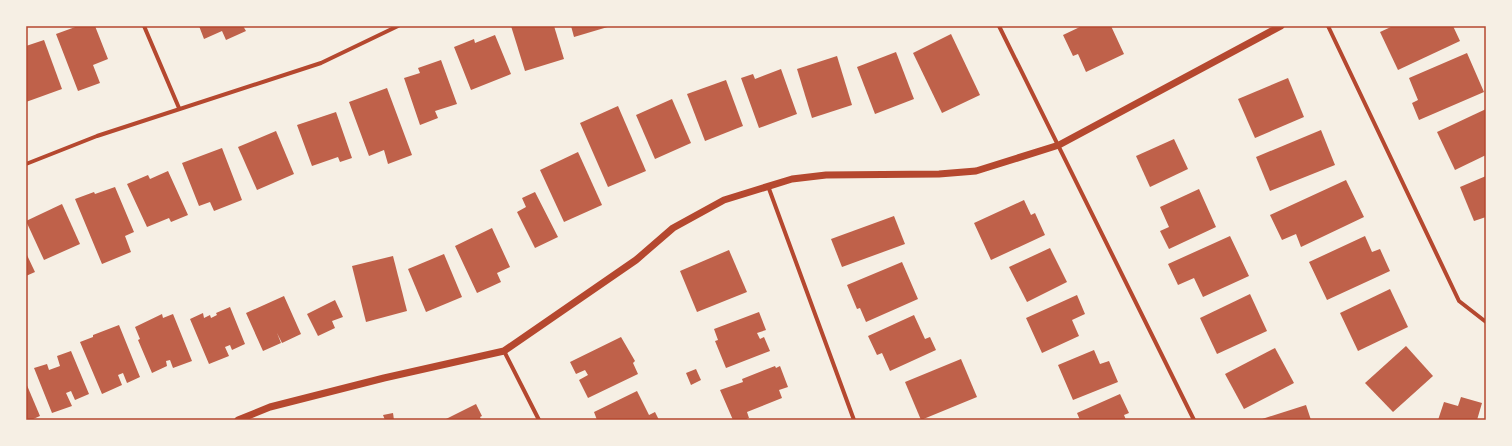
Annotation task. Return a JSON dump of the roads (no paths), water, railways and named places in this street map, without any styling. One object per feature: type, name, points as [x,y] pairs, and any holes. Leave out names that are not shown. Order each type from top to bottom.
[{"type":"street","points":[[144,26],[179,108]]},
{"type":"street","points":[[26,164],[97,136],[179,108],[321,63],[398,26]]},
{"type":"street","points":[[999,26],[1059,144],[1194,420]]},
{"type":"street","points":[[238,420],[270,407],[384,378],[504,351],[636,260],[672,228],[724,200],[792,179],[826,175],[939,174],[976,171],[1059,144],[1281,26]]},
{"type":"street","points":[[1328,26],[1460,302],[1486,322]]},
{"type":"street","points":[[768,186],[854,420]]},
{"type":"street","points":[[504,351],[539,420]]}]
